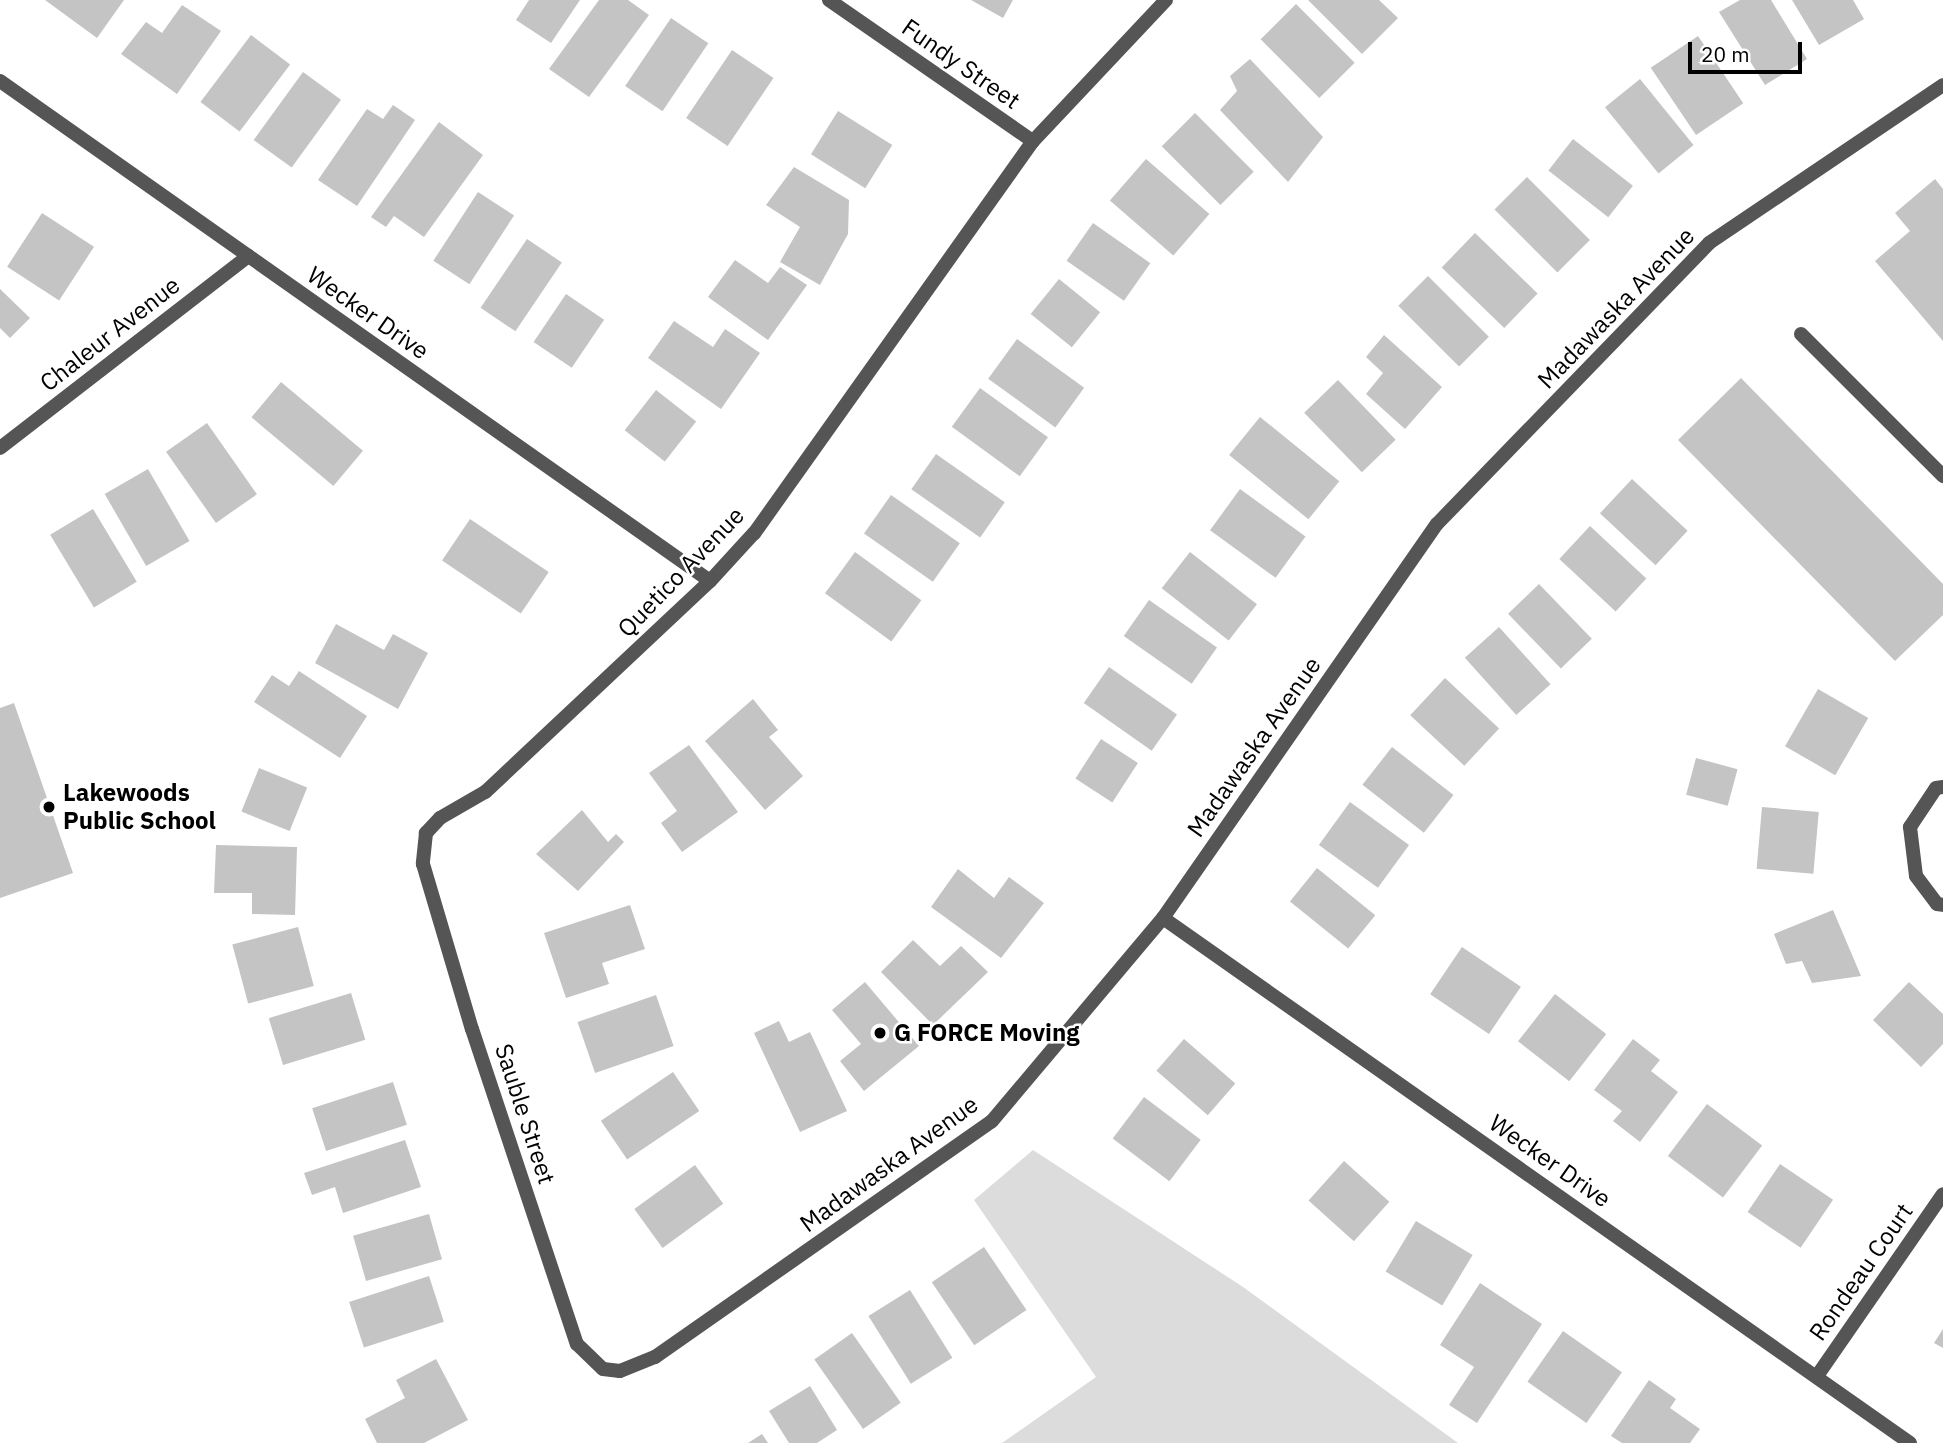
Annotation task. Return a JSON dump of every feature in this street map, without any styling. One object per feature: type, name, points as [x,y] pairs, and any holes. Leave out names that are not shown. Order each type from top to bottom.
[{"type":"street","name":"Fundy Street","points":[[829,0],[1033,141]]},
{"type":"street","name":"Quetico Avenue","points":[[434,898],[421,848],[440,818],[485,792],[710,581],[754,533],[1033,141],[1166,0]]},
{"type":"street","name":"Wecker Drive","points":[[0,81],[710,581]]},
{"type":"street","name":"Madawaska Avenue","points":[[577,1344],[603,1368],[620,1371],[640,1366],[992,1121],[1163,918],[1437,524],[1709,243],[1943,85]]},
{"type":"street","name":"Chaleur Avenue","points":[[0,448],[248,256]]},
{"type":"street","points":[[1801,334],[1943,476]]},
{"type":"street","points":[[1943,787],[1936,789],[1910,827],[1916,876],[1937,904],[1943,905]]},
{"type":"street","name":"Sauble Street","points":[[434,898],[472,1029],[577,1344]]},
{"type":"street","name":"Wecker Drive","points":[[1163,918],[1910,1443]]},
{"type":"street","name":"Rondeau Court","points":[[1817,1376],[1943,1195]]},
{"type":"shaded area","points":[[1033,1150],[1243,1287],[1458,1443],[1002,1443],[1096,1377],[974,1200]]},
{"type":"building","points":[[45,0],[124,0],[97,38]]},
{"type":"building","points":[[529,0],[580,0],[551,43],[516,20]]},
{"type":"building","points":[[599,0],[628,0],[649,15],[589,97],[549,69]]},
{"type":"building","points":[[971,0],[1013,0],[1003,18]]},
{"type":"building","points":[[1308,0],[1379,0],[1398,18],[1362,54]]},
{"type":"building","points":[[1740,0],[1771,0],[1807,59],[1765,85],[1719,12]]},
{"type":"building","points":[[1792,0],[1853,0],[1864,19],[1819,45]]},
{"type":"building","points":[[1296,4],[1355,63],[1319,98],[1261,39]]},
{"type":"building","points":[[182,5],[221,31],[177,94],[121,54],[146,22],[162,33]]},
{"type":"building","points":[[671,18],[708,43],[662,111],[625,86]]},
{"type":"building","points":[[251,35],[290,64],[240,132],[200,102]]},
{"type":"building","points":[[1698,36],[1743,103],[1696,135],[1651,68]]},
{"type":"building","points":[[732,50],[773,78],[728,146],[686,118]]},
{"type":"building","points":[[1250,59],[1323,137],[1288,182],[1220,110],[1237,91],[1230,76]]},
{"type":"building","points":[[303,72],[341,100],[292,168],[254,140]]},
{"type":"building","points":[[1640,79],[1693,145],[1659,173],[1605,107]]},
{"type":"building","points":[[393,105],[415,120],[357,206],[318,180],[367,109],[383,119]]},
{"type":"building","points":[[838,111],[892,145],[865,188],[811,154]]},
{"type":"building","points":[[1195,113],[1254,172],[1220,205],[1162,146]]},
{"type":"building","points":[[439,122],[483,155],[424,237],[394,216],[386,227],[371,217]]},
{"type":"building","points":[[1573,139],[1633,186],[1608,217],[1548,171]]},
{"type":"building","points":[[1146,159],[1209,214],[1173,256],[1110,201]]},
{"type":"building","points":[[794,167],[849,200],[848,234],[820,285],[780,262],[800,227],[766,205]]},
{"type":"building","points":[[1527,177],[1590,240],[1557,272],[1494,210]]},
{"type":"building","points":[[1935,179],[1943,189],[1943,341],[1875,261],[1910,231],[1895,213]]},
{"type":"building","points":[[478,192],[514,215],[469,284],[433,261]]},
{"type":"building","points":[[42,213],[94,247],[59,300],[7,267]]},
{"type":"building","points":[[1093,223],[1150,263],[1124,301],[1067,261]]},
{"type":"building","points":[[1475,233],[1538,293],[1504,328],[1442,268]]},
{"type":"building","points":[[527,239],[562,262],[515,331],[481,308]]},
{"type":"building","points":[[735,260],[768,283],[780,267],[807,285],[768,340],[708,297]]},
{"type":"building","points":[[1428,276],[1489,337],[1459,367],[1398,306]]},
{"type":"building","points":[[1059,279],[1100,312],[1072,347],[1031,314]]},
{"type":"building","points":[[0,289],[30,318],[10,338],[0,328]]},
{"type":"building","points":[[566,294],[604,320],[572,368],[534,342]]},
{"type":"building","points":[[674,321],[713,347],[725,329],[760,353],[721,409],[648,358]]},
{"type":"building","points":[[1384,335],[1442,387],[1405,429],[1366,394],[1383,373],[1366,357]]},
{"type":"building","points":[[1017,339],[1084,388],[1055,427],[988,379]]},
{"type":"building","points":[[1741,378],[1943,584],[1943,615],[1895,661],[1678,440]]},
{"type":"building","points":[[1338,380],[1396,440],[1362,472],[1304,413]]},
{"type":"building","points":[[281,382],[363,451],[333,486],[251,417]]},
{"type":"building","points":[[980,388],[1048,437],[1020,476],[952,427]]},
{"type":"building","points":[[656,390],[696,421],[665,462],[625,430]]},
{"type":"building","points":[[1260,417],[1339,481],[1308,519],[1229,455]]},
{"type":"building","points":[[207,423],[257,494],[216,523],[166,452]]},
{"type":"building","points":[[936,454],[1005,502],[980,537],[911,489]]},
{"type":"building","points":[[148,469],[190,541],[146,566],[105,494]]},
{"type":"building","points":[[1632,479],[1688,531],[1656,565],[1600,513]]},
{"type":"building","points":[[1240,489],[1306,537],[1276,578],[1210,530]]},
{"type":"building","points":[[891,495],[960,543],[933,582],[864,534]]},
{"type":"building","points":[[93,509],[137,582],[94,608],[50,535]]},
{"type":"building","points":[[470,519],[549,572],[521,614],[442,560]]},
{"type":"building","points":[[1590,526],[1646,579],[1616,611],[1559,559]]},
{"type":"building","points":[[855,552],[921,600],[891,641],[825,593]]},
{"type":"building","points":[[1190,552],[1257,604],[1229,641],[1162,588]]},
{"type":"building","points":[[1539,584],[1592,639],[1561,669],[1508,614]]},
{"type":"building","points":[[1149,600],[1217,648],[1192,684],[1124,636]]},
{"type":"building","points":[[336,624],[384,650],[393,634],[428,653],[398,709],[315,663]]},
{"type":"building","points":[[1499,627],[1551,684],[1516,715],[1465,658]]},
{"type":"building","points":[[1109,667],[1177,715],[1152,751],[1084,703]]},
{"type":"building","points":[[299,671],[367,716],[340,758],[254,702],[272,675],[289,686]]},
{"type":"building","points":[[1445,678],[1499,728],[1464,766],[1410,715]]},
{"type":"building","points":[[1818,689],[1868,718],[1835,775],[1785,746]]},
{"type":"building","points":[[753,699],[778,730],[769,737],[803,776],[765,810],[705,741]]},
{"type":"building","points":[[14,703],[73,873],[0,898],[0,708]]},
{"type":"building","points":[[1101,739],[1138,763],[1112,802],[1075,778]]},
{"type":"building","points":[[689,745],[738,812],[682,852],[661,823],[677,811],[649,773]]},
{"type":"building","points":[[1392,747],[1453,795],[1424,833],[1362,785]]},
{"type":"building","points":[[1696,758],[1738,769],[1728,806],[1686,795]]},
{"type":"building","points":[[259,768],[307,787],[290,831],[241,812]]},
{"type":"building","points":[[1350,802],[1409,845],[1378,888],[1319,845]]},
{"type":"building","points":[[1762,807],[1819,812],[1813,874],[1757,869]]},
{"type":"building","points":[[582,810],[608,842],[616,834],[624,842],[578,891],[536,854]]},
{"type":"building","points":[[216,845],[297,847],[295,915],[252,914],[252,893],[214,893]]},
{"type":"building","points":[[1317,868],[1375,915],[1348,949],[1290,901]]},
{"type":"building","points":[[958,869],[994,898],[1009,877],[1044,903],[1001,958],[931,907]]},
{"type":"building","points":[[630,905],[645,949],[602,963],[609,984],[566,998],[544,933]]},
{"type":"building","points":[[1833,910],[1861,976],[1812,983],[1802,961],[1786,964],[1774,934]]},
{"type":"building","points":[[298,927],[314,986],[248,1004],[232,945]]},
{"type":"building","points":[[913,940],[940,966],[961,946],[988,972],[933,1025],[881,972]]},
{"type":"building","points":[[1462,947],[1521,987],[1489,1034],[1430,994]]},
{"type":"building","points":[[865,982],[919,1046],[864,1091],[840,1061],[861,1044],[832,1010]]},
{"type":"building","points":[[1909,982],[1943,1014],[1943,1044],[1921,1067],[1873,1020]]},
{"type":"building","points":[[351,993],[365,1040],[283,1065],[269,1018]]},
{"type":"building","points":[[1555,994],[1606,1034],[1569,1081],[1518,1041]]},
{"type":"building","points":[[656,995],[674,1046],[595,1073],[578,1022]]},
{"type":"building","points":[[779,1021],[789,1042],[810,1032],[847,1111],[800,1132],[754,1033]]},
{"type":"building","points":[[1184,1039],[1235,1084],[1208,1115],[1156,1071]]},
{"type":"building","points":[[1633,1039],[1660,1060],[1651,1071],[1678,1092],[1640,1142],[1613,1121],[1622,1111],[1594,1090]]},
{"type":"building","points":[[673,1072],[699,1111],[627,1160],[601,1121]]},
{"type":"building","points":[[393,1082],[407,1125],[326,1151],[312,1108]]},
{"type":"building","points":[[1144,1097],[1201,1140],[1169,1181],[1113,1139]]},
{"type":"building","points":[[1707,1104],[1762,1146],[1723,1197],[1668,1156]]},
{"type":"building","points":[[405,1140],[421,1187],[343,1213],[335,1187],[312,1195],[304,1173]]},
{"type":"building","points":[[1344,1161],[1389,1202],[1354,1241],[1309,1200]]},
{"type":"building","points":[[1780,1164],[1833,1200],[1801,1248],[1748,1212]]},
{"type":"building","points":[[695,1165],[723,1204],[663,1248],[634,1209]]},
{"type":"building","points":[[429,1214],[442,1259],[366,1281],[353,1236]]},
{"type":"building","points":[[1416,1221],[1473,1255],[1442,1306],[1386,1272]]},
{"type":"building","points":[[984,1247],[1026,1310],[974,1345],[932,1282]]},
{"type":"building","points":[[429,1276],[444,1322],[364,1348],[349,1302]]},
{"type":"building","points":[[1480,1283],[1542,1324],[1477,1423],[1449,1405],[1474,1367],[1440,1345]]},
{"type":"building","points":[[910,1290],[952,1358],[911,1384],[868,1316]]},
{"type":"building","points":[[1943,1329],[1943,1348],[1934,1343]]},
{"type":"building","points":[[1563,1331],[1622,1372],[1586,1423],[1527,1382]]},
{"type":"building","points":[[852,1333],[901,1403],[863,1429],[814,1359]]},
{"type":"building","points":[[436,1359],[468,1420],[424,1443],[377,1443],[365,1419],[405,1398],[396,1380]]},
{"type":"building","points":[[1649,1380],[1676,1399],[1670,1408],[1700,1429],[1690,1443],[1622,1443],[1611,1436]]},
{"type":"building","points":[[810,1386],[837,1430],[817,1443],[789,1443],[769,1411]]},
{"type":"building","points":[[762,1434],[768,1443],[748,1443]]},
{"type":"place","name":"Lakewoods Public School","points":[[49,807]]},
{"type":"place","name":"G FORCE Moving","points":[[880,1033]]}]
